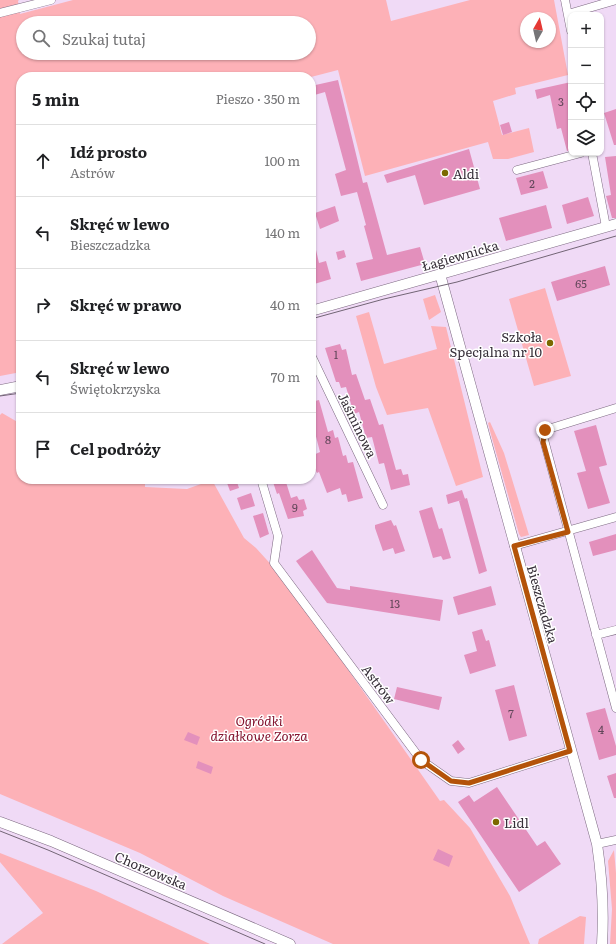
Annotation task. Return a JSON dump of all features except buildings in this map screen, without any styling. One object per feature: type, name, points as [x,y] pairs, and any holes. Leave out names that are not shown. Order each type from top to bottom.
[{"type":"street","points":[[0,13],[51,0]]},
{"type":"street","points":[[565,0],[568,14]]},
{"type":"street","points":[[575,12],[616,0]]},
{"type":"street","points":[[517,170],[570,156]]},
{"type":"street","points":[[593,156],[611,225]]},
{"type":"street","name":"Łagiewnicka","points":[[316,310],[611,225]]},
{"type":"street","name":"Bieszczadzka","points":[[440,274],[570,751],[597,844],[602,873],[604,918],[602,944]]},
{"type":"street","name":"Jaśminowa","points":[[316,365],[383,505]]},
{"type":"street","points":[[0,390],[16,387]]},
{"type":"street","points":[[616,408],[545,430],[543,442],[616,707]]},
{"type":"street","name":"Astrów","points":[[262,484],[278,536],[274,563],[421,760],[451,781],[469,783],[570,751]]},
{"type":"street","points":[[514,546],[568,532],[616,517]]},
{"type":"street","points":[[596,635],[616,630]]},
{"type":"street","name":"Chorzowska","points":[[0,822],[51,841],[290,944]]},
{"type":"street","points":[[597,844],[616,840]]},
{"type":"green space","points":[[0,0],[19,0],[20,14],[73,0],[386,0],[391,21],[470,0],[554,0],[568,75],[515,88],[516,94],[493,101],[502,135],[529,128],[534,152],[508,159],[493,159],[488,142],[365,176],[338,70],[316,76],[316,72],[16,72],[16,373],[0,376]]},
{"type":"green space","points":[[545,288],[571,376],[534,386],[509,299]]},
{"type":"green space","points":[[435,295],[441,312],[429,320],[423,299]]},
{"type":"green space","points":[[369,312],[384,364],[437,349],[431,326],[446,327],[483,477],[456,486],[428,408],[387,415],[376,387],[356,316]]},
{"type":"green space","name":"Ogródki działkowe Zorza","points":[[2,413],[16,421],[16,484],[145,484],[145,487],[187,489],[201,484],[214,484],[244,538],[256,548],[286,581],[440,801],[444,800],[470,828],[510,896],[530,944],[333,944],[223,896],[140,853],[0,794],[0,415]]},
{"type":"green space","points":[[490,422],[504,453],[529,535],[521,537],[519,534],[490,431],[488,423]]},
{"type":"green space","points":[[614,850],[616,873],[616,944],[610,944],[612,909],[608,861]]},
{"type":"green space","points":[[0,853],[96,891],[210,944],[2,944],[43,913],[0,862]]},
{"type":"green space","points":[[580,916],[586,917],[584,944],[538,944],[539,939]]},
{"type":"tram line","points":[[316,318],[384,299],[457,282],[616,236]]},
{"type":"tram line","points":[[0,396],[16,394]]},
{"type":"tram line","points":[[0,831],[48,850],[265,944]]},
{"type":"place","name":"Aldi","points":[[445,173]]},
{"type":"place","name":"Szkoła Specjalna nr 10","points":[[550,343]]},
{"type":"place","name":"Lidl","points":[[496,822]]},
{"type":"route","points":[[421,760],[451,781],[469,783],[570,751],[514,546],[568,532],[543,442],[545,430]]}]
